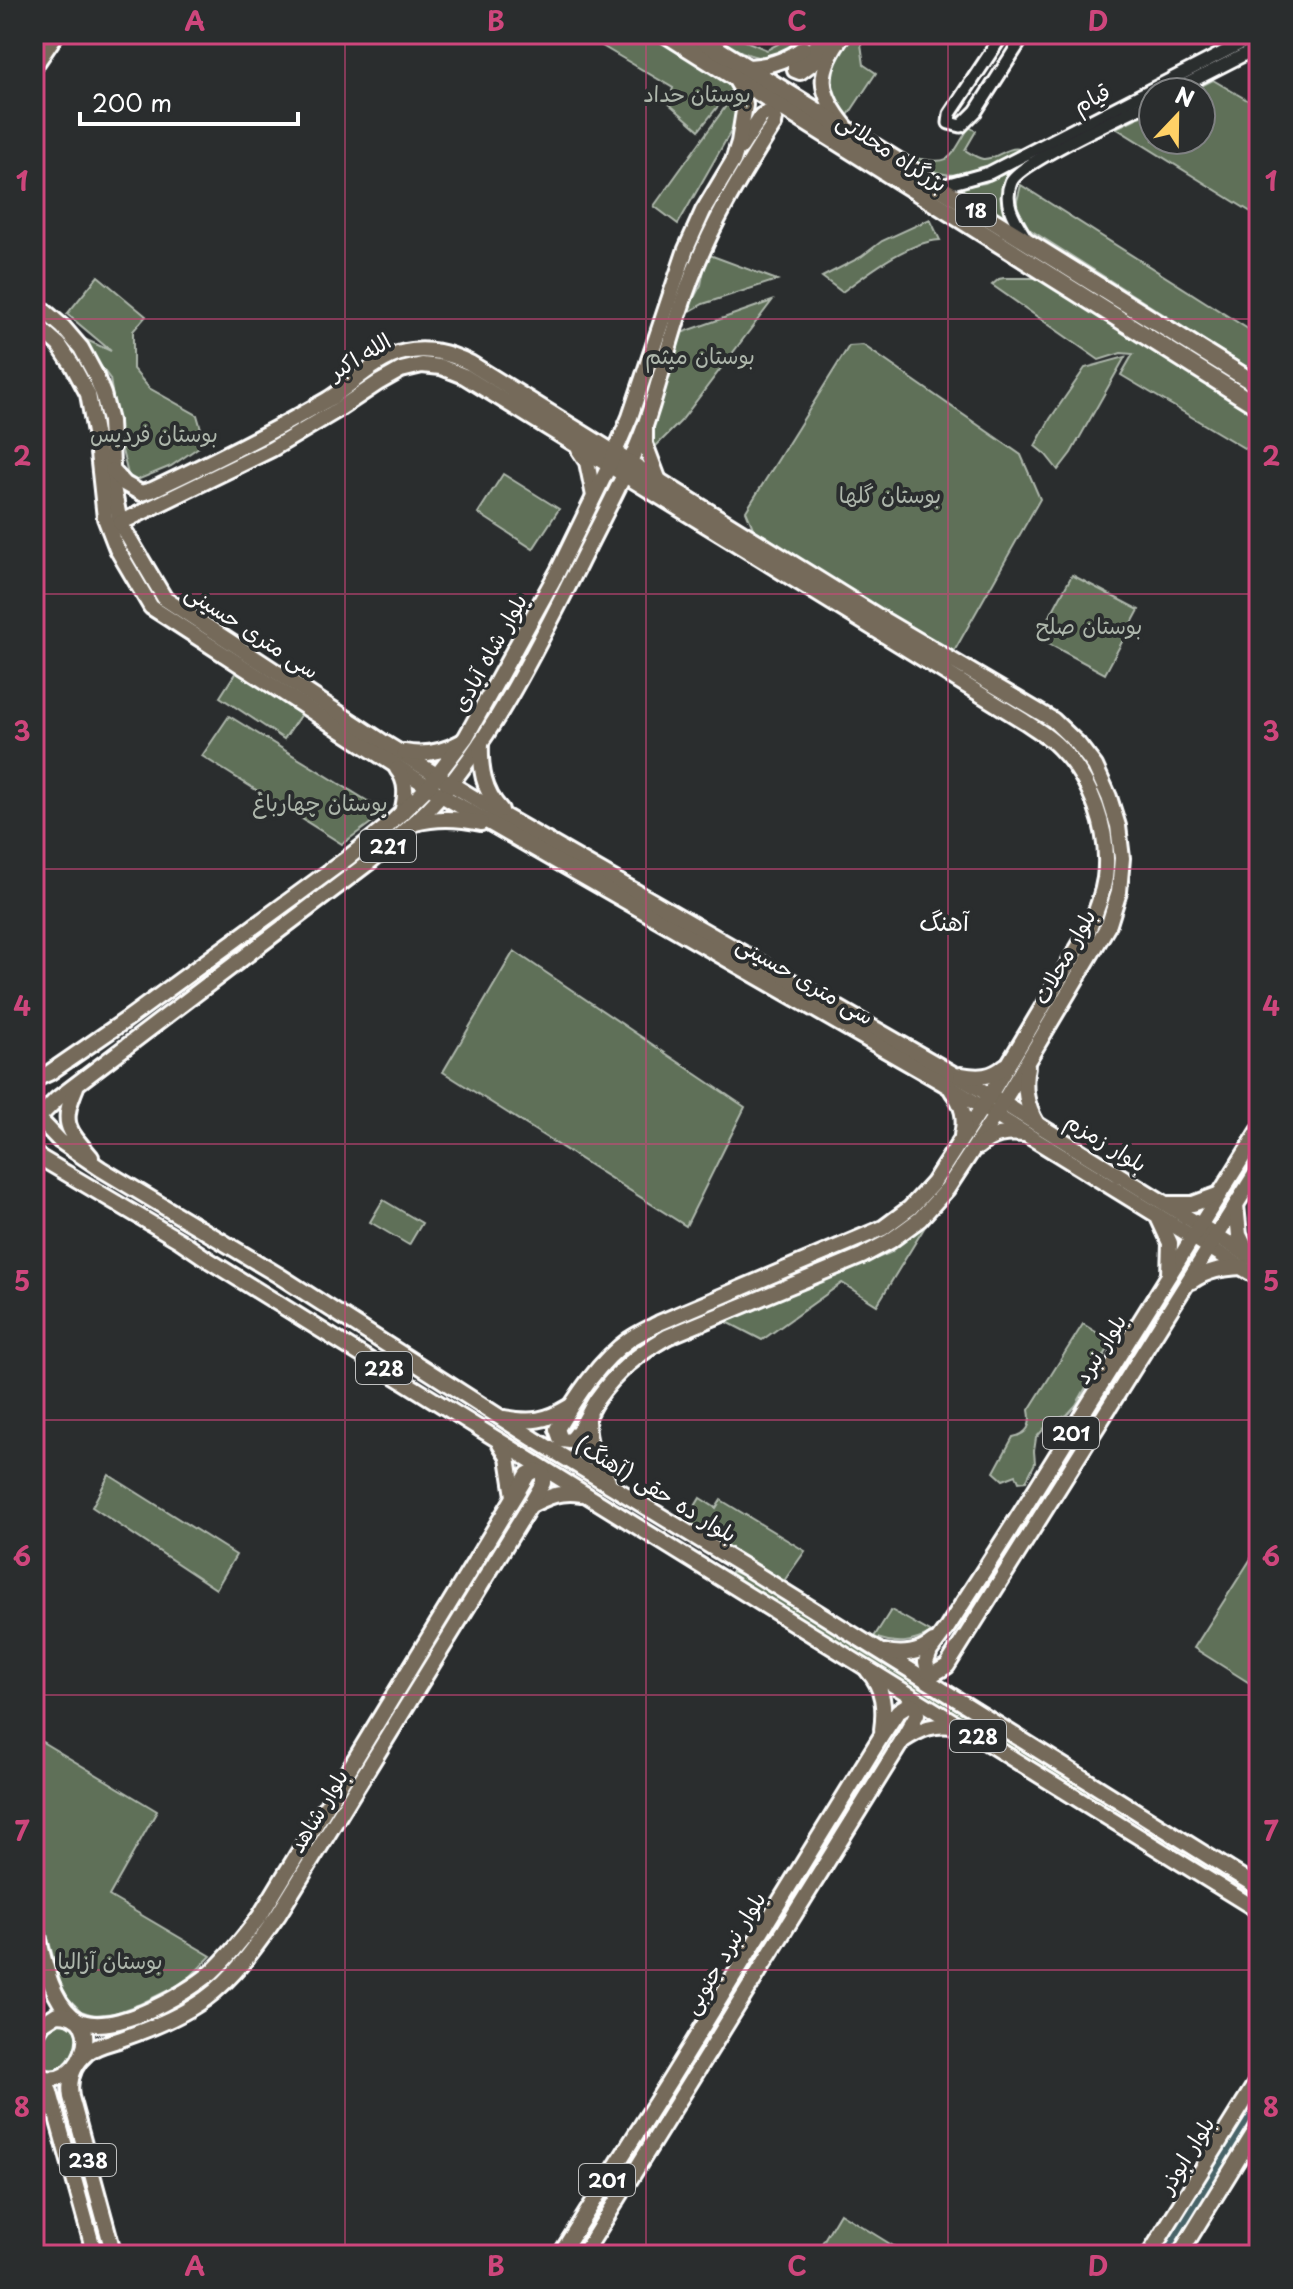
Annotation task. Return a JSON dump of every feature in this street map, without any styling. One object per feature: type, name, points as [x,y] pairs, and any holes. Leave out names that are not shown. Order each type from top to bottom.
[{"type":"highway","points":[[34,46],[42,34]]},
{"type":"highway","points":[[34,65],[55,34]]},
{"type":"highway","name":"بزرگراه محلاتی","points":[[666,34],[852,133],[1029,243],[1155,331]]},
{"type":"highway","name":"بزرگراه محلاتی","points":[[693,34],[739,72],[817,128],[1200,359],[1259,407]]},
{"type":"highway","name":"بزرگراه محلاتی","points":[[1200,359],[1259,386]]},
{"type":"main road","points":[[739,72],[784,61],[818,34]]},
{"type":"main road","points":[[844,34],[832,40],[823,88],[828,102],[852,133]]},
{"type":"main road","name":"بلوار شاه آبادی","points":[[34,1080],[62,1065],[349,857],[439,785],[481,742],[526,665],[626,469],[646,423],[686,291],[739,165],[739,142],[745,111],[739,72]]},
{"type":"main road","name":"221","points":[[739,165],[768,120],[787,118],[817,128]]},
{"type":"main road","name":"بلوار شاه آبادی","points":[[36,1111],[57,1099],[340,885],[415,823],[528,628],[612,460],[630,417],[686,249],[703,211],[739,165]]},
{"type":"main road","name":"سی متری حسینی","points":[[34,302],[63,327],[81,348],[103,394],[110,421],[118,514]]},
{"type":"main road","name":"سی متری حسینی","points":[[34,323],[59,345],[88,394],[97,444],[118,514],[165,599],[382,749]]},
{"type":"main road","name":"الله اکبر","points":[[141,493],[257,440],[331,397],[380,363],[404,352],[426,350],[450,354],[470,363],[536,404],[626,469]]},
{"type":"main road","name":"الله اکبر","points":[[118,514],[272,449],[401,370],[422,365],[441,367],[464,376],[576,446],[612,460]]},
{"type":"main road","points":[[521,412],[536,404]]},
{"type":"main road","points":[[609,503],[637,490],[657,488],[645,444],[646,423]]},
{"type":"main road","points":[[576,446],[587,462],[594,496]]},
{"type":"main road","name":"بلوار محلات","points":[[626,469],[1058,745],[1091,794],[1100,820],[1105,875],[1100,903],[1088,931],[1011,1060],[993,1105],[969,1156],[947,1189],[920,1219],[890,1241],[862,1256],[667,1337],[641,1352],[620,1370],[596,1399],[577,1436],[566,1442],[561,1440],[557,1429],[607,1359],[630,1339],[659,1323],[883,1228],[910,1208],[933,1183],[958,1144],[993,1105],[1031,1056],[1109,924],[1119,892],[1122,858],[1118,826],[1109,797],[1095,766],[1053,720],[657,488]]},
{"type":"main road","points":[[112,470],[125,484],[141,493],[126,507],[127,512],[118,514],[109,532],[151,607],[165,599]]},
{"type":"main road","name":"سی متری حسینی","points":[[151,607],[439,785],[498,828],[946,1077]]},
{"type":"main road","points":[[382,749],[418,755],[442,751],[463,740]]},
{"type":"main road","points":[[481,742],[481,769],[486,788],[497,807],[513,821]]},
{"type":"main road","points":[[382,749],[403,778],[406,795],[402,813]]},
{"type":"main road","name":"سی متری حسینی","points":[[439,785],[513,821],[993,1105]]},
{"type":"main road","points":[[415,823],[445,818],[498,828]]},
{"type":"main road","points":[[969,1156],[996,1135],[1034,1130],[1024,1087],[1031,1056]]},
{"type":"main road","points":[[958,1144],[963,1133],[963,1111],[946,1077],[985,1077],[1001,1070],[1011,1060]]},
{"type":"main road","points":[[77,1084],[67,1121],[70,1130],[101,1169]]},
{"type":"main road","name":"بلوار زمزم","points":[[993,1105],[1214,1242]]},
{"type":"main road","points":[[34,1133],[36,1111]]},
{"type":"main road","name":"بلوار ده حقی (آهنگ)","points":[[36,1111],[60,1141],[101,1169],[274,1272],[500,1417],[1259,1888]]},
{"type":"main road","name":"بلوار نبرد","points":[[947,1628],[1259,1131]]},
{"type":"main road","name":"بلوار ده حقی (آهنگ)","points":[[34,1154],[112,1199],[732,1587],[1259,1911]]},
{"type":"main road","name":"بلوار نبرد","points":[[969,1631],[1259,1168]]},
{"type":"main road","points":[[112,1199],[109,1192],[111,1186],[117,1182],[124,1183]]},
{"type":"main road","points":[[1169,1278],[1170,1243],[1162,1209],[1193,1204],[1220,1194]]},
{"type":"main road","points":[[1236,1205],[1239,1235],[1259,1278]]},
{"type":"main road","points":[[1214,1242],[1250,1262]]},
{"type":"main road","points":[[1185,1286],[1205,1273],[1250,1262]]},
{"type":"main road","points":[[500,1417],[520,1421],[545,1420],[573,1405]]},
{"type":"main road","points":[[587,1415],[587,1438],[593,1455],[613,1487]]},
{"type":"main road","points":[[498,1440],[508,1457],[514,1496]]},
{"type":"main road","name":"بلوار شاهد","points":[[37,2075],[60,2079],[92,2049],[163,2023],[204,2000],[229,1979],[252,1952],[299,1882],[529,1507],[543,1483],[543,1474],[531,1470],[528,1474],[260,1916],[235,1948],[211,1973],[179,1995],[143,2013],[96,2024],[74,2017]]},
{"type":"main road","points":[[529,1507],[547,1497],[569,1492],[588,1496]]},
{"type":"main road","points":[[683,1555],[702,1555],[704,1549],[700,1540]]},
{"type":"main road","points":[[732,1587],[722,1574],[727,1565],[764,1580]]},
{"type":"main road","points":[[865,1643],[885,1652],[916,1652],[930,1646],[947,1628]]},
{"type":"main road","name":"201","points":[[947,1628],[927,1657],[926,1667],[932,1673],[940,1672],[947,1666],[969,1631]]},
{"type":"main road","points":[[969,1631],[951,1675],[951,1683],[958,1697],[970,1707]]},
{"type":"main road","points":[[419,1652],[434,1661]]},
{"type":"main road","points":[[862,1665],[880,1689],[884,1718],[882,1735]]},
{"type":"main road","name":"201","points":[[882,1735],[898,1711],[909,1704],[914,1706],[917,1714],[902,1741]]},
{"type":"main road","points":[[902,1741],[918,1731],[942,1725],[953,1725],[971,1732]]},
{"type":"main road","name":"بلوار نبرد جنوبی","points":[[560,2255],[882,1735]]},
{"type":"main road","name":"بلوار نبرد جنوبی","points":[[583,2255],[902,1741]]},
{"type":"main road","points":[[1093,1808],[1125,1820],[1130,1814],[1127,1804]]},
{"type":"main road","points":[[1148,1843],[1144,1834],[1147,1827],[1177,1838]]},
{"type":"main road","points":[[284,1874],[299,1882]]},
{"type":"main road","points":[[34,1920],[56,1994],[80,2022],[86,2035],[75,2065]]},
{"type":"main road","points":[[34,2035],[57,2014],[74,2017]]},
{"type":"main road","points":[[34,2016],[34,2035]]},
{"type":"main road","name":"238","points":[[75,2065],[71,2097],[114,2255]]},
{"type":"main road","name":"238","points":[[37,2075],[58,2114],[95,2255]]},
{"type":"main road","name":"بلوار ابوذر","points":[[1149,2255],[1259,2078]]},
{"type":"main road","points":[[34,2094],[58,2114]]},
{"type":"main road","points":[[1179,2255],[1259,2125]]},
{"type":"street","points":[[1003,34],[950,114],[949,123],[954,126],[961,126],[976,111],[1025,34]]},
{"type":"street","name":"قیام","points":[[1029,243],[1010,212],[1008,197],[1014,176],[1028,159],[1259,34]]},
{"type":"street","points":[[1203,76],[1259,47]]},
{"type":"street","points":[[1210,59],[1221,67]]},
{"type":"street","name":"قیام","points":[[938,187],[1028,159],[1137,108]]},
{"type":"green space","name":"بوستان حداد","points":[[602,34],[653,34],[735,85],[699,130],[668,103],[673,88],[597,43]]},
{"type":"green space","points":[[710,34],[729,34],[767,50],[778,44],[785,34],[807,34],[783,54],[760,57]]},
{"type":"green space","points":[[852,34],[868,34],[861,44],[864,65],[876,73],[847,117],[837,106],[830,86],[834,66]]},
{"type":"green space","points":[[1217,82],[1259,107],[1259,217],[1161,156],[1217,156]]},
{"type":"green space","points":[[731,99],[738,119],[678,224],[654,206]]},
{"type":"green space","points":[[1137,118],[1137,141],[1116,128]]},
{"type":"green space","points":[[969,127],[976,131],[965,150],[978,158],[988,159],[1010,149],[1020,149],[977,171],[954,175],[931,170],[909,157],[933,161],[946,159]]},
{"type":"green space","points":[[1017,167],[1003,189],[1004,216],[956,187],[985,183]]},
{"type":"green space","points":[[1021,185],[1259,336],[1259,375],[1029,229],[1016,205]]},
{"type":"green space","points":[[930,219],[940,240],[901,252],[842,292],[822,277],[861,257],[882,241]]},
{"type":"green space","points":[[707,254],[777,280],[703,304],[685,314],[701,285]]},
{"type":"green space","name":"بوستان فردیس","points":[[98,276],[146,316],[133,331],[133,369],[149,388],[197,415],[202,432],[199,447],[171,466],[130,483],[110,379],[80,337],[111,351],[67,314]]},
{"type":"green space","points":[[1004,278],[1039,278],[1259,415],[1259,457],[1121,375],[1133,354],[1121,353],[1099,360],[992,285]]},
{"type":"green space","name":"بوستان میثم","points":[[772,301],[681,421],[653,449],[651,421],[678,334]]},
{"type":"green space","name":"بوستان گلها","points":[[863,345],[1021,455],[1040,499],[952,655],[755,533],[746,511],[849,346]]},
{"type":"green space","points":[[1125,357],[1071,453],[1058,470],[1035,446],[1050,419],[1085,368]]},
{"type":"green space","points":[[503,474],[559,509],[533,549],[478,513]]},
{"type":"green space","name":"بوستان صلح","points":[[1072,575],[1139,610],[1105,674],[1038,638]]},
{"type":"green space","points":[[236,672],[301,714],[284,739],[220,697]]},
{"type":"green space","name":"بوستان چهارباغ","points":[[229,716],[379,808],[379,817],[342,844],[202,756]]},
{"type":"green space","points":[[514,951],[745,1107],[686,1226],[443,1072]]},
{"type":"green space","points":[[383,1200],[422,1223],[409,1245],[370,1222]]},
{"type":"green space","points":[[926,1225],[877,1305],[842,1283],[762,1340],[725,1321],[890,1253]]},
{"type":"green space","points":[[1083,1324],[1112,1342],[1076,1405],[1067,1415],[1048,1424],[1036,1438],[1035,1463],[1026,1481],[1019,1482],[1016,1475],[1003,1480],[994,1472],[1013,1437],[1028,1428],[1029,1410]]},
{"type":"green space","points":[[109,1475],[236,1555],[216,1589],[92,1507]]},
{"type":"green space","points":[[700,1498],[716,1508],[721,1500],[805,1551],[784,1581],[686,1521]]},
{"type":"green space","points":[[1259,1546],[1259,1689],[1194,1648]]},
{"type":"green space","points":[[732,1571],[772,1589],[863,1652],[1123,1815],[1118,1816],[742,1583],[729,1574]]},
{"type":"green space","points":[[891,1610],[932,1633],[904,1642],[874,1637]]},
{"type":"green space","name":"بوستان آزالیا","points":[[34,1737],[157,1811],[109,1896],[211,1956],[175,1987],[115,2013],[94,2015],[81,2011],[62,1988],[34,1889]]},
{"type":"green space","points":[[1150,1831],[1186,1849],[1259,1898],[1259,1903],[1149,1835]]},
{"type":"green space","points":[[61,2022],[76,2032],[76,2048],[62,2069],[56,2072],[42,2070],[36,2060],[39,2048],[47,2032]]},
{"type":"green space","points":[[840,2213],[908,2255],[815,2255]]},
{"type":"waterway","points":[[1163,2255],[1259,2101]]},
{"type":"district","name":"آهنگ","points":[[944,921]]}]
